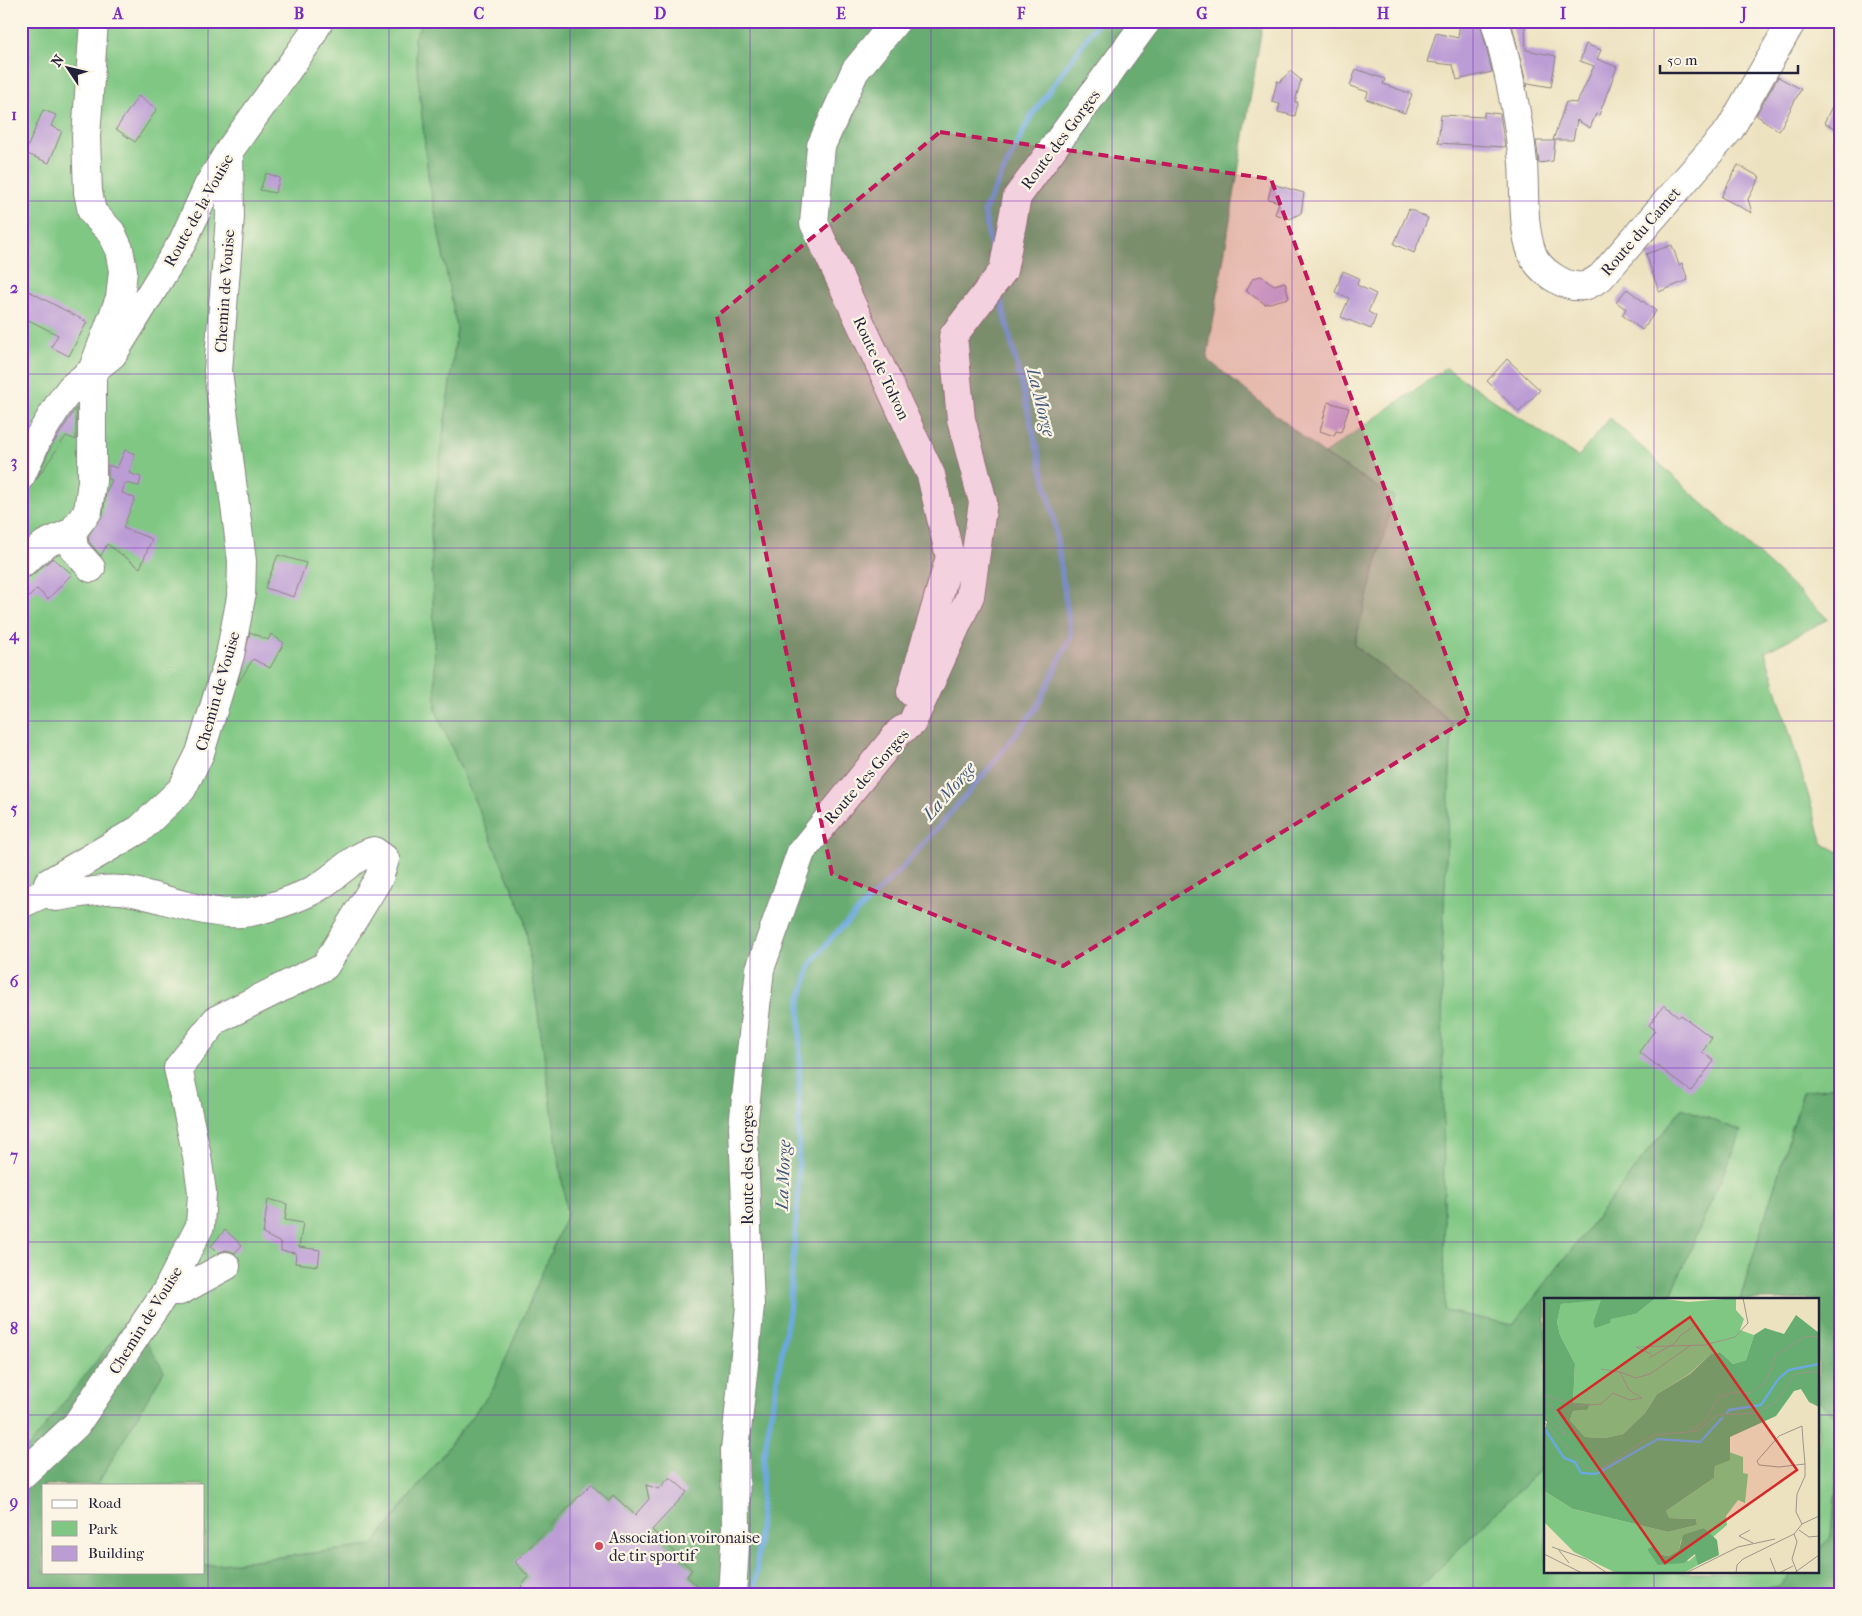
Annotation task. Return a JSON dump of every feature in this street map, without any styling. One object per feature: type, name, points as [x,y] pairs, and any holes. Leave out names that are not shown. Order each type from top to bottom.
[{"type":"street","points":[[21,564],[45,544],[72,532],[88,511],[92,481],[92,371],[120,298],[122,272],[119,249],[111,232],[92,212],[88,192],[86,136],[94,21]]},
{"type":"street","name":"Route de la Vouise","points":[[21,476],[38,440],[59,404],[71,388],[113,354],[183,241],[208,186],[229,151],[310,40],[319,21]]},
{"type":"street","name":"Route de Tolvon","points":[[896,21],[855,70],[821,146],[814,223],[932,475],[950,557],[900,732]]},
{"type":"street","name":"Route des Gorges","points":[[732,1595],[736,1528],[735,1450],[750,1306],[743,1127],[760,969],[802,852],[900,732],[912,723],[970,596],[983,502],[962,419],[953,336],[1003,271],[1017,197],[1147,21]]},
{"type":"street","name":"Route du Camet","points":[[1494,21],[1516,118],[1523,160],[1528,234],[1532,254],[1551,276],[1570,285],[1584,286],[1600,278],[1730,129],[1792,21]]},
{"type":"street","name":"Chemin de Vouise","points":[[21,1476],[76,1425],[167,1290],[200,1226],[202,1192],[197,1156],[178,1068],[216,1020],[325,966],[379,878],[385,859],[374,851],[364,853],[316,889],[280,903],[242,913],[199,909],[157,897],[119,890],[56,897],[47,892],[48,883],[140,829],[182,789],[200,753],[230,655],[241,598],[242,562],[218,371],[230,217],[229,151]]},
{"type":"street","points":[[72,532],[74,549],[92,568]]},
{"type":"street","points":[[21,904],[47,892]]},
{"type":"street","points":[[167,1290],[180,1291],[226,1266]]},
{"type":"highlighted area","points":[[940,132],[1271,179],[1469,718],[1063,966],[832,874],[717,316]]},
{"type":"green space","points":[[21,21],[423,21],[414,38],[428,175],[457,329],[431,527],[436,710],[524,916],[567,1214],[493,1389],[372,1546],[205,1566],[205,1484],[98,1484],[164,1371],[28,1449],[21,1444]]},
{"type":"green space","points":[[423,21],[1263,21],[1207,359],[1324,454],[1394,497],[1354,645],[1452,722],[1442,955],[1445,1311],[1513,1325],[1682,1108],[1741,1131],[1670,1298],[1544,1298],[1544,1466],[1411,1595],[21,1595],[21,1444],[28,1448],[131,1317],[164,1371],[98,1484],[42,1484],[42,1574],[205,1574],[205,1566],[372,1546],[493,1389],[567,1214],[524,916],[436,711],[431,527],[457,329],[428,175],[414,38]]},
{"type":"green space","points":[[1446,368],[1578,457],[1610,418],[1828,619],[1765,652],[1823,844],[1841,853],[1841,1085],[1803,1092],[1741,1298],[1670,1298],[1741,1131],[1682,1108],[1513,1325],[1444,1311],[1442,955],[1452,722],[1354,645],[1394,497],[1324,454]]},
{"type":"green space","points":[[1841,1085],[1841,1423],[1820,1402],[1820,1298],[1741,1298],[1803,1092]]},
{"type":"green space","points":[[1820,1402],[1841,1423],[1832,1537],[1820,1548]]},
{"type":"green space","points":[[1841,1436],[1841,1595],[1722,1595],[1779,1586],[1792,1574],[1820,1574],[1820,1548],[1832,1537]]},
{"type":"green space","points":[[1544,1466],[1544,1574],[1792,1574],[1779,1586],[1722,1595],[1411,1595]]},
{"type":"building","points":[[1460,21],[1480,21],[1492,72],[1457,80],[1453,65],[1427,62],[1436,33],[1458,38]]},
{"type":"building","points":[[1512,25],[1525,26],[1526,50],[1556,56],[1551,87],[1528,83],[1527,87]]},
{"type":"building","points":[[1586,44],[1601,50],[1597,59],[1617,67],[1599,115],[1596,114],[1590,128],[1577,120],[1573,140],[1553,140],[1566,102],[1577,103],[1594,66],[1580,61]]},
{"type":"building","points":[[1356,69],[1385,79],[1383,84],[1412,94],[1405,113],[1366,99],[1368,92],[1350,86]]},
{"type":"building","points":[[1290,71],[1301,80],[1295,102],[1298,102],[1295,116],[1278,112],[1280,104],[1272,102],[1277,81],[1280,82]]},
{"type":"building","points":[[1778,77],[1801,89],[1779,131],[1756,115]]},
{"type":"building","points":[[1841,88],[1841,131],[1824,123]]},
{"type":"building","points":[[138,96],[157,109],[135,142],[116,129]]},
{"type":"building","points":[[43,110],[56,115],[51,126],[62,131],[49,163],[25,153]]},
{"type":"building","points":[[1484,112],[1500,114],[1505,147],[1438,143],[1441,115],[1484,117]]},
{"type":"building","points":[[1536,141],[1555,141],[1553,161],[1539,163]]},
{"type":"building","points":[[1738,165],[1760,177],[1748,199],[1752,213],[1721,197]]},
{"type":"building","points":[[266,173],[280,178],[275,193],[260,190]]},
{"type":"building","points":[[1272,184],[1304,193],[1301,213],[1290,219],[1275,214],[1279,202],[1268,199]]},
{"type":"building","points":[[1409,209],[1428,218],[1414,253],[1394,244]]},
{"type":"building","points":[[1672,245],[1679,265],[1682,263],[1688,280],[1659,292],[1646,254]]},
{"type":"building","points":[[1343,271],[1359,278],[1357,285],[1376,294],[1368,312],[1376,316],[1371,329],[1341,317],[1349,298],[1335,292]]},
{"type":"building","points":[[1261,276],[1274,285],[1285,282],[1289,298],[1265,304],[1246,291],[1253,278]]},
{"type":"building","points":[[21,287],[87,322],[69,356],[51,347],[58,335],[21,316]]},
{"type":"building","points":[[1627,289],[1656,311],[1642,330],[1622,315],[1626,309],[1616,302]]},
{"type":"building","points":[[1507,359],[1540,390],[1519,412],[1487,381]]},
{"type":"building","points":[[1328,402],[1349,408],[1341,432],[1336,431],[1334,436],[1320,431]]},
{"type":"building","points":[[76,408],[76,440],[66,436],[36,480],[51,447]]},
{"type":"building","points":[[125,450],[135,454],[129,473],[141,477],[139,486],[125,483],[122,493],[135,498],[123,528],[152,539],[140,568],[107,544],[101,556],[89,542],[88,536],[103,514],[106,493],[112,480],[108,479],[108,465],[117,468]]},
{"type":"building","points":[[278,555],[306,563],[294,597],[265,588]]},
{"type":"building","points":[[53,558],[72,574],[48,599],[37,589],[21,605],[21,579],[31,576]]},
{"type":"building","points":[[250,632],[268,640],[271,634],[284,643],[270,668],[253,659],[237,685]]},
{"type":"building","points":[[1664,1005],[1712,1038],[1702,1052],[1714,1061],[1691,1091],[1639,1052],[1655,1030],[1649,1025]]},
{"type":"building","points":[[268,1199],[287,1204],[285,1220],[303,1223],[299,1247],[320,1250],[318,1266],[295,1263],[296,1253],[281,1251],[281,1243],[263,1234]]},
{"type":"building","points":[[225,1230],[242,1245],[235,1253],[226,1250],[218,1253],[211,1246]]},
{"type":"building","name":"Association voironaise de tir sportif","points":[[670,1477],[687,1492],[652,1530],[692,1570],[687,1576],[707,1595],[531,1595],[521,1586],[529,1577],[515,1562],[591,1484],[609,1501],[613,1495],[635,1515],[649,1499],[646,1485],[659,1489]]},
{"type":"waterway","name":"La Morge","points":[[993,260],[984,211],[1030,118],[1099,21]]},
{"type":"waterway","name":"La Morge","points":[[755,1595],[764,1454],[789,1312],[798,1196],[800,1002],[811,964],[833,936],[902,868],[988,770],[1037,707],[1071,636],[1053,514],[999,292]]},
{"type":"place","name":"Association voironaise de tir sportif","points":[[599,1546]]}]
